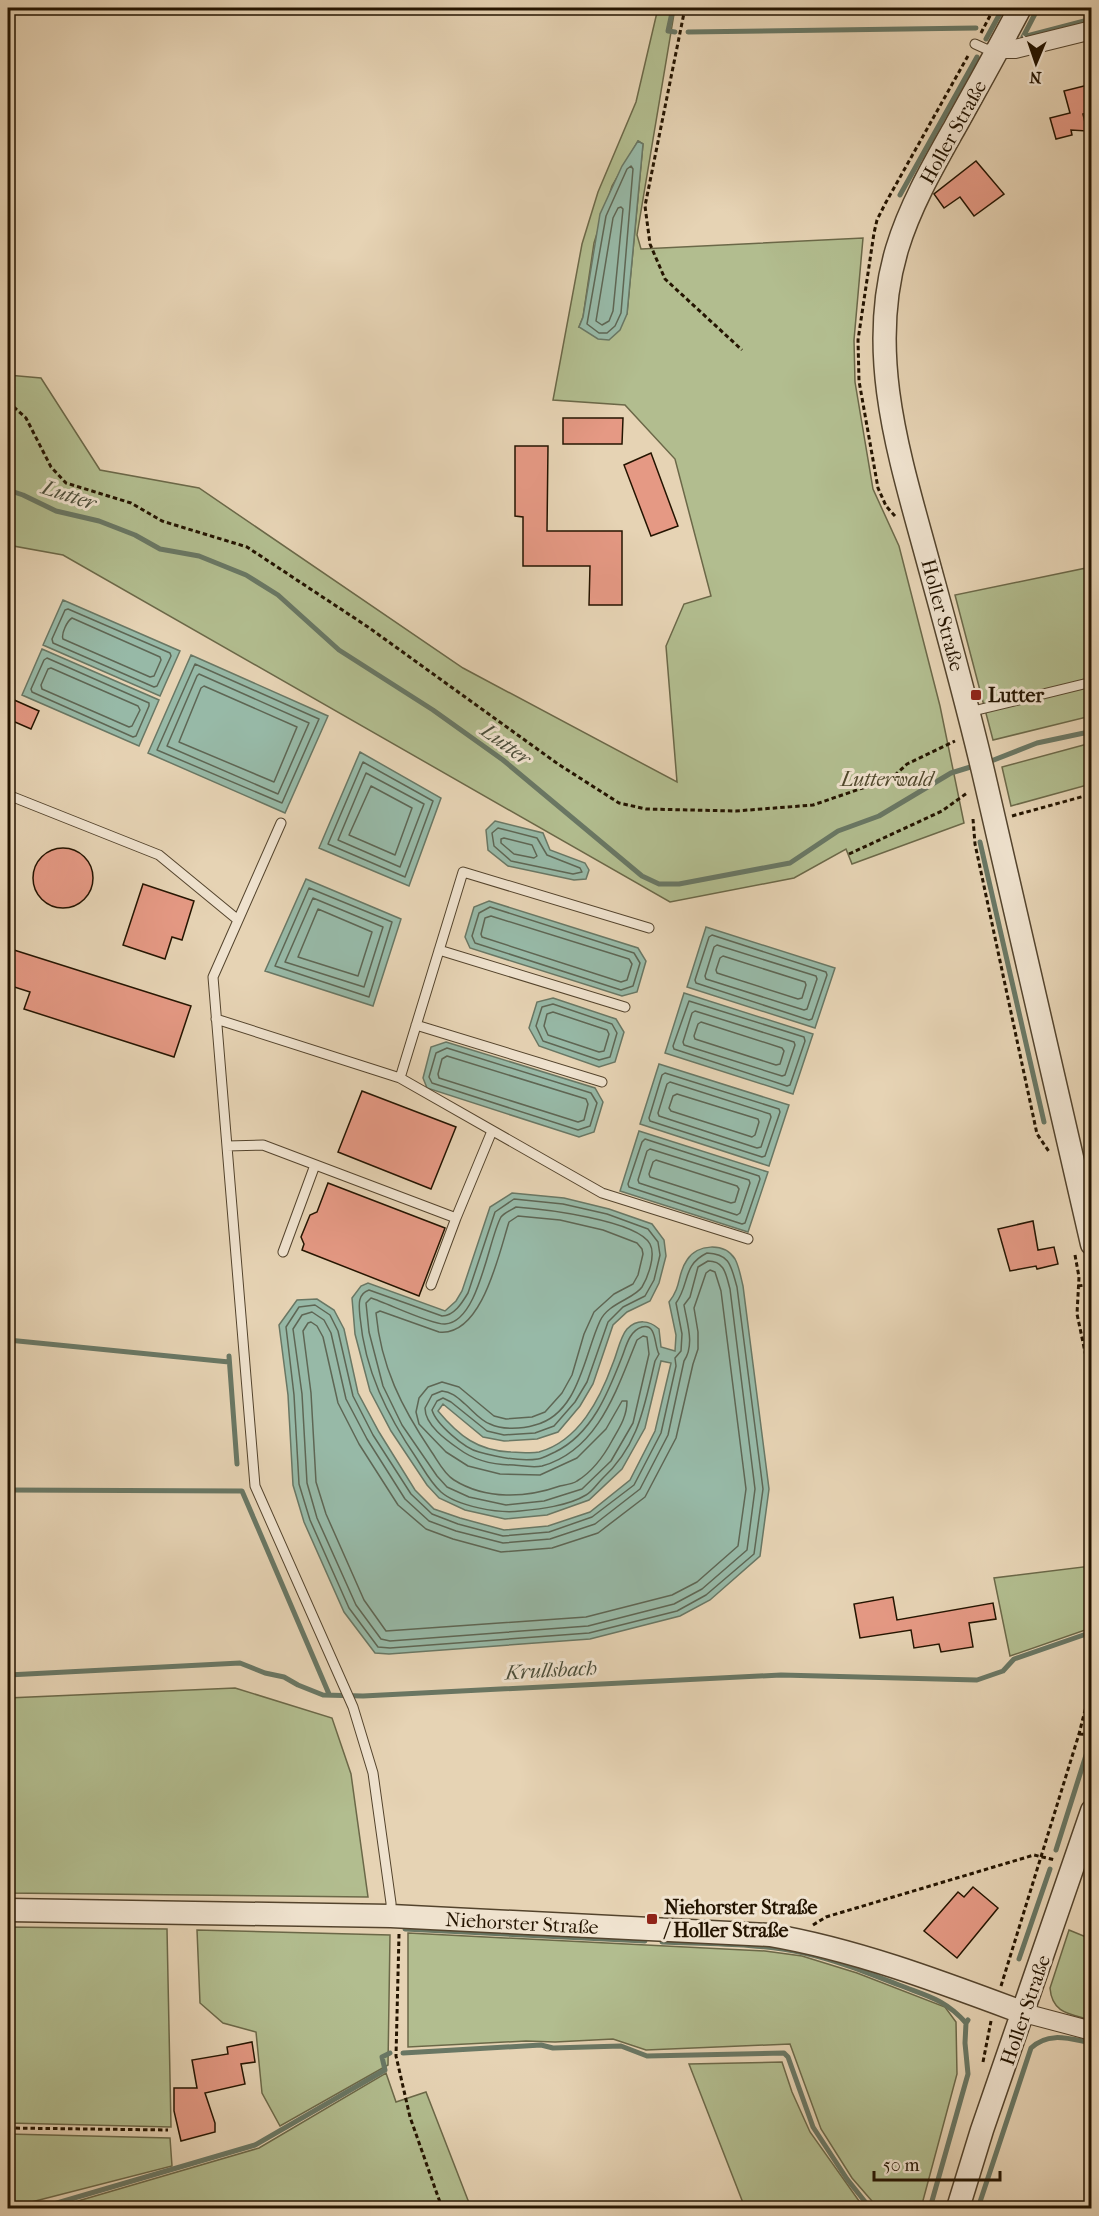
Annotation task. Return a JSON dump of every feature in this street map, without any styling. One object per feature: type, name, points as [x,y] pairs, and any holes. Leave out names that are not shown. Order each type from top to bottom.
[{"type":"street","name":"Holler Straße","points":[[1020,8],[912,208],[897,250],[888,289],[884,333],[885,377],[894,429],[969,712],[966,743],[976,784],[995,821],[1082,1244]]},
{"type":"street","points":[[998,50],[1015,50],[1092,30]]},
{"type":"street","name":"Holler Straße","points":[[958,2208],[982,2130],[1092,1811]]},
{"type":"street","name":"Niehorster Straße","points":[[8,1910],[188,1911],[395,1917],[770,1935],[808,1942],[958,1988],[1024,2013]]},
{"type":"street","points":[[1024,2013],[1092,2031]]},
{"type":"lane","points":[[975,44],[986,49],[998,50]]},
{"type":"lane","points":[[969,712],[1092,682]]},
{"type":"lane","points":[[8,795],[159,855],[238,920]]},
{"type":"lane","points":[[281,823],[213,977],[255,1486],[353,1707],[373,1773],[391,1903],[395,1917]]},
{"type":"lane","points":[[400,1078],[463,872],[649,928]]},
{"type":"lane","points":[[439,950],[625,1007]]},
{"type":"lane","points":[[216,1019],[400,1078],[602,1193],[747,1239]]},
{"type":"lane","points":[[416,1025],[602,1082]]},
{"type":"lane","points":[[431,1285],[492,1131]]},
{"type":"lane","points":[[227,1146],[263,1145],[456,1218]]},
{"type":"lane","points":[[283,1252],[315,1165]]},
{"type":"path","points":[[685,8],[645,206],[646,225],[650,244],[665,279],[742,350]]},
{"type":"path","points":[[975,44],[994,8]]},
{"type":"path","points":[[8,402],[26,418],[51,467],[66,483],[131,503],[162,521],[247,547],[368,627],[558,764],[619,802],[646,809],[736,811],[813,804],[892,778],[907,764],[966,743]]},
{"type":"path","points":[[849,854],[942,811],[969,792],[976,784]]},
{"type":"path","points":[[995,821],[1092,794]]},
{"type":"path","points":[[973,810],[975,844],[1037,1134],[1054,1158]]},
{"type":"path","points":[[1082,1244],[1078,1267],[1077,1314],[1092,1385]]},
{"type":"path","points":[[1078,1286],[1092,1284]]},
{"type":"path","points":[[996,2002],[1080,1734],[1092,1683]]},
{"type":"path","points":[[1080,1734],[1092,1735]]},
{"type":"path","points":[[808,1942],[810,1929],[816,1922],[826,1917],[1034,1854],[1042,1857]]},
{"type":"path","points":[[395,1917],[396,2056],[410,2117],[442,2208]]},
{"type":"path","points":[[8,2128],[168,2130]]},
{"type":"green space","name":"Lutterwald","points":[[658,8],[675,8],[637,235],[641,249],[863,238],[854,340],[855,382],[873,489],[899,546],[940,706],[964,823],[852,864],[846,849],[794,878],[670,902],[63,555],[8,545],[8,375],[41,378],[100,470],[199,488],[463,668],[677,782],[666,646],[684,604],[711,596],[675,459],[625,405],[553,400],[582,244],[598,192],[636,102]],"holes":[[[638,141],[643,144],[627,314],[579,327],[583,317],[594,243],[612,186]]]},
{"type":"green space","points":[[1091,567],[1091,716],[993,740],[955,595]]},
{"type":"green space","points":[[1091,743],[1091,784],[1011,806],[1002,767]]},
{"type":"green space","points":[[1091,1566],[1091,1628],[1010,1656],[994,1578]]},
{"type":"green space","points":[[235,1688],[332,1718],[351,1774],[368,1897],[8,1893],[8,1698]]},
{"type":"green space","points":[[8,1927],[167,1929],[171,2127],[8,2123]]},
{"type":"green space","points":[[197,1930],[390,1935],[388,2065],[280,2126],[262,2093],[256,2032],[223,2023],[200,2003]]},
{"type":"green space","points":[[1069,1930],[1091,1939],[1091,2020],[1064,2012],[1054,2003],[1052,1997],[1050,1988]]},
{"type":"green space","points":[[408,1933],[765,1951],[802,1956],[857,1973],[945,2007],[956,2022],[957,2074],[921,2208],[878,2208],[852,2178],[821,2129],[790,2044],[646,2050],[613,2039],[408,2047]]},
{"type":"green space","points":[[782,2062],[792,2092],[810,2132],[864,2208],[745,2208],[689,2064]]},
{"type":"green space","points":[[386,2073],[396,2102],[426,2092],[471,2208],[367,2208],[364,2202],[333,2208],[54,2208],[259,2148]]},
{"type":"green space","points":[[8,2134],[170,2138],[172,2166],[8,2208]]},
{"type":"water","points":[[638,141],[643,144],[627,314],[620,330],[609,340],[598,339],[579,327],[583,317],[600,214],[622,166]]},
{"type":"water","points":[[63,600],[180,651],[160,696],[43,645]]},
{"type":"water","points":[[42,649],[159,700],[139,746],[22,695]]},
{"type":"water","points":[[191,655],[328,716],[285,813],[148,753]]},
{"type":"water","points":[[360,752],[441,798],[409,886],[319,848]]},
{"type":"water","points":[[495,821],[543,833],[550,850],[585,863],[589,870],[586,879],[574,880],[508,866],[488,850],[486,830]]},
{"type":"water","points":[[306,879],[401,919],[373,1006],[265,971]]},
{"type":"water","points":[[489,901],[638,948],[646,961],[637,992],[622,996],[470,948],[465,937],[474,907]]},
{"type":"water","points":[[706,927],[835,968],[815,1028],[687,987]]},
{"type":"water","points":[[684,993],[813,1034],[793,1094],[665,1053]]},
{"type":"water","points":[[553,998],[616,1019],[624,1032],[615,1062],[599,1067],[539,1046],[529,1028],[537,1002]]},
{"type":"water","points":[[446,1042],[595,1088],[603,1102],[594,1132],[579,1137],[427,1088],[423,1078],[431,1047]]},
{"type":"water","points":[[659,1064],[789,1105],[769,1166],[640,1124]]},
{"type":"water","points":[[639,1131],[768,1172],[748,1232],[620,1191]]},
{"type":"water","points":[[512,1193],[564,1198],[609,1209],[652,1224],[664,1240],[666,1256],[659,1283],[650,1301],[627,1312],[613,1325],[593,1384],[580,1406],[558,1432],[537,1439],[504,1441],[483,1437],[443,1404],[438,1411],[462,1435],[489,1449],[533,1453],[566,1439],[586,1417],[602,1391],[622,1336],[627,1329],[639,1322],[647,1322],[659,1329],[661,1347],[675,1351],[676,1335],[669,1302],[676,1291],[684,1265],[691,1255],[704,1248],[724,1250],[735,1259],[743,1286],[769,1489],[760,1556],[710,1600],[680,1616],[590,1639],[389,1654],[375,1653],[344,1612],[304,1522],[293,1485],[288,1395],[279,1325],[297,1300],[317,1299],[334,1310],[344,1329],[358,1393],[415,1490],[434,1509],[504,1530],[548,1526],[590,1512],[630,1480],[655,1431],[671,1363],[661,1361],[645,1428],[622,1469],[589,1500],[547,1515],[505,1519],[465,1510],[439,1498],[427,1485],[391,1431],[370,1391],[355,1334],[352,1298],[361,1286],[368,1283],[445,1311],[456,1301],[462,1291],[490,1207]]},
{"type":"building","points":[[1092,84],[1092,111],[1083,114],[1087,131],[1071,130],[1072,135],[1056,139],[1050,118],[1070,113],[1064,91]]},
{"type":"building","points":[[976,161],[1004,194],[974,216],[960,197],[944,208],[934,194]]},
{"type":"building","points":[[563,418],[623,418],[622,444],[563,444]]},
{"type":"building","points":[[515,446],[548,446],[547,531],[622,531],[622,605],[589,605],[590,566],[523,566],[523,517],[515,516]]},
{"type":"building","points":[[651,453],[678,526],[651,536],[624,465]]},
{"type":"building","points":[[12,699],[39,711],[31,729],[8,719],[8,709]]},
{"type":"building","points":[[63,848],[80,853],[88,861],[93,878],[88,895],[80,903],[63,908],[46,903],[38,895],[33,878],[38,861],[46,853]]},
{"type":"building","points":[[143,884],[194,901],[182,940],[172,937],[165,959],[123,945]]},
{"type":"building","points":[[14,950],[191,1006],[174,1057],[24,1009],[30,992],[8,985],[8,972]]},
{"type":"building","points":[[362,1091],[456,1127],[431,1189],[338,1152]]},
{"type":"building","points":[[328,1183],[445,1228],[419,1296],[302,1250],[304,1244],[301,1237],[310,1215],[317,1212]]},
{"type":"building","points":[[1033,1221],[1038,1250],[1054,1247],[1058,1264],[1037,1269],[1036,1266],[1010,1271],[998,1229]]},
{"type":"building","points":[[893,1597],[897,1620],[993,1603],[996,1619],[969,1623],[973,1647],[941,1652],[939,1644],[914,1648],[911,1630],[860,1638],[854,1604]]},
{"type":"building","points":[[973,1887],[998,1908],[957,1958],[924,1931],[958,1892],[964,1897]]},
{"type":"building","points":[[252,2042],[255,2062],[241,2064],[245,2084],[205,2093],[215,2123],[215,2132],[181,2141],[174,2111],[174,2088],[197,2088],[192,2060],[228,2054],[227,2047]]},
{"type":"waterway","points":[[673,8],[668,31],[675,32]]},
{"type":"waterway","points":[[986,39],[1003,8]]},
{"type":"waterway","points":[[1023,37],[1038,8]]},
{"type":"waterway","points":[[1023,37],[1092,19]]},
{"type":"waterway","points":[[688,32],[976,28]]},
{"type":"waterway","points":[[900,195],[977,57]]},
{"type":"waterway","name":"Lutter","points":[[8,490],[56,511],[99,521],[135,535],[160,549],[199,556],[246,575],[278,595],[339,650],[433,710],[503,760],[642,876],[659,884],[679,884],[790,863],[838,831],[879,816],[951,773],[977,765]]},
{"type":"waterway","name":"Lutter","points":[[986,763],[1037,743],[1084,733],[1092,728]]},
{"type":"waterway","points":[[980,842],[1044,1122]]},
{"type":"waterway","points":[[1089,1331],[1092,1341]]},
{"type":"waterway","points":[[8,1340],[229,1362]]},
{"type":"waterway","points":[[229,1356],[237,1464]]},
{"type":"waterway","points":[[8,1490],[242,1491],[329,1694]]},
{"type":"waterway","name":"Krullsbach","points":[[8,1675],[240,1663],[265,1673],[284,1677],[323,1695],[363,1696],[781,1675],[977,1680],[1003,1671],[1014,1659],[1092,1632]]},
{"type":"waterway","points":[[1056,1850],[1088,1749]]},
{"type":"waterway","points":[[1019,1959],[1050,1869]]},
{"type":"waterway","points":[[405,1929],[645,1941]]},
{"type":"waterway","points":[[662,1942],[751,1946],[816,1956],[852,1967],[935,1999],[951,2008],[966,2023]]},
{"type":"waterway","points":[[930,2208],[968,2074],[965,2043],[968,2020]]},
{"type":"waterway","points":[[978,2208],[1031,2048],[1045,2039],[1052,2038],[1068,2038],[1092,2043]]},
{"type":"waterway","points":[[403,2053],[541,2045],[553,2048],[621,2046],[647,2056],[784,2053],[788,2057],[813,2127],[847,2179],[870,2208]]},
{"type":"waterway","points":[[40,2208],[255,2145],[385,2070],[382,2057],[390,2053]]},
{"type":"place","name":"Lutter","points":[[976,695]]},
{"type":"place","name":"Niehorster Straße / Holler Straße","points":[[652,1919]]}]
